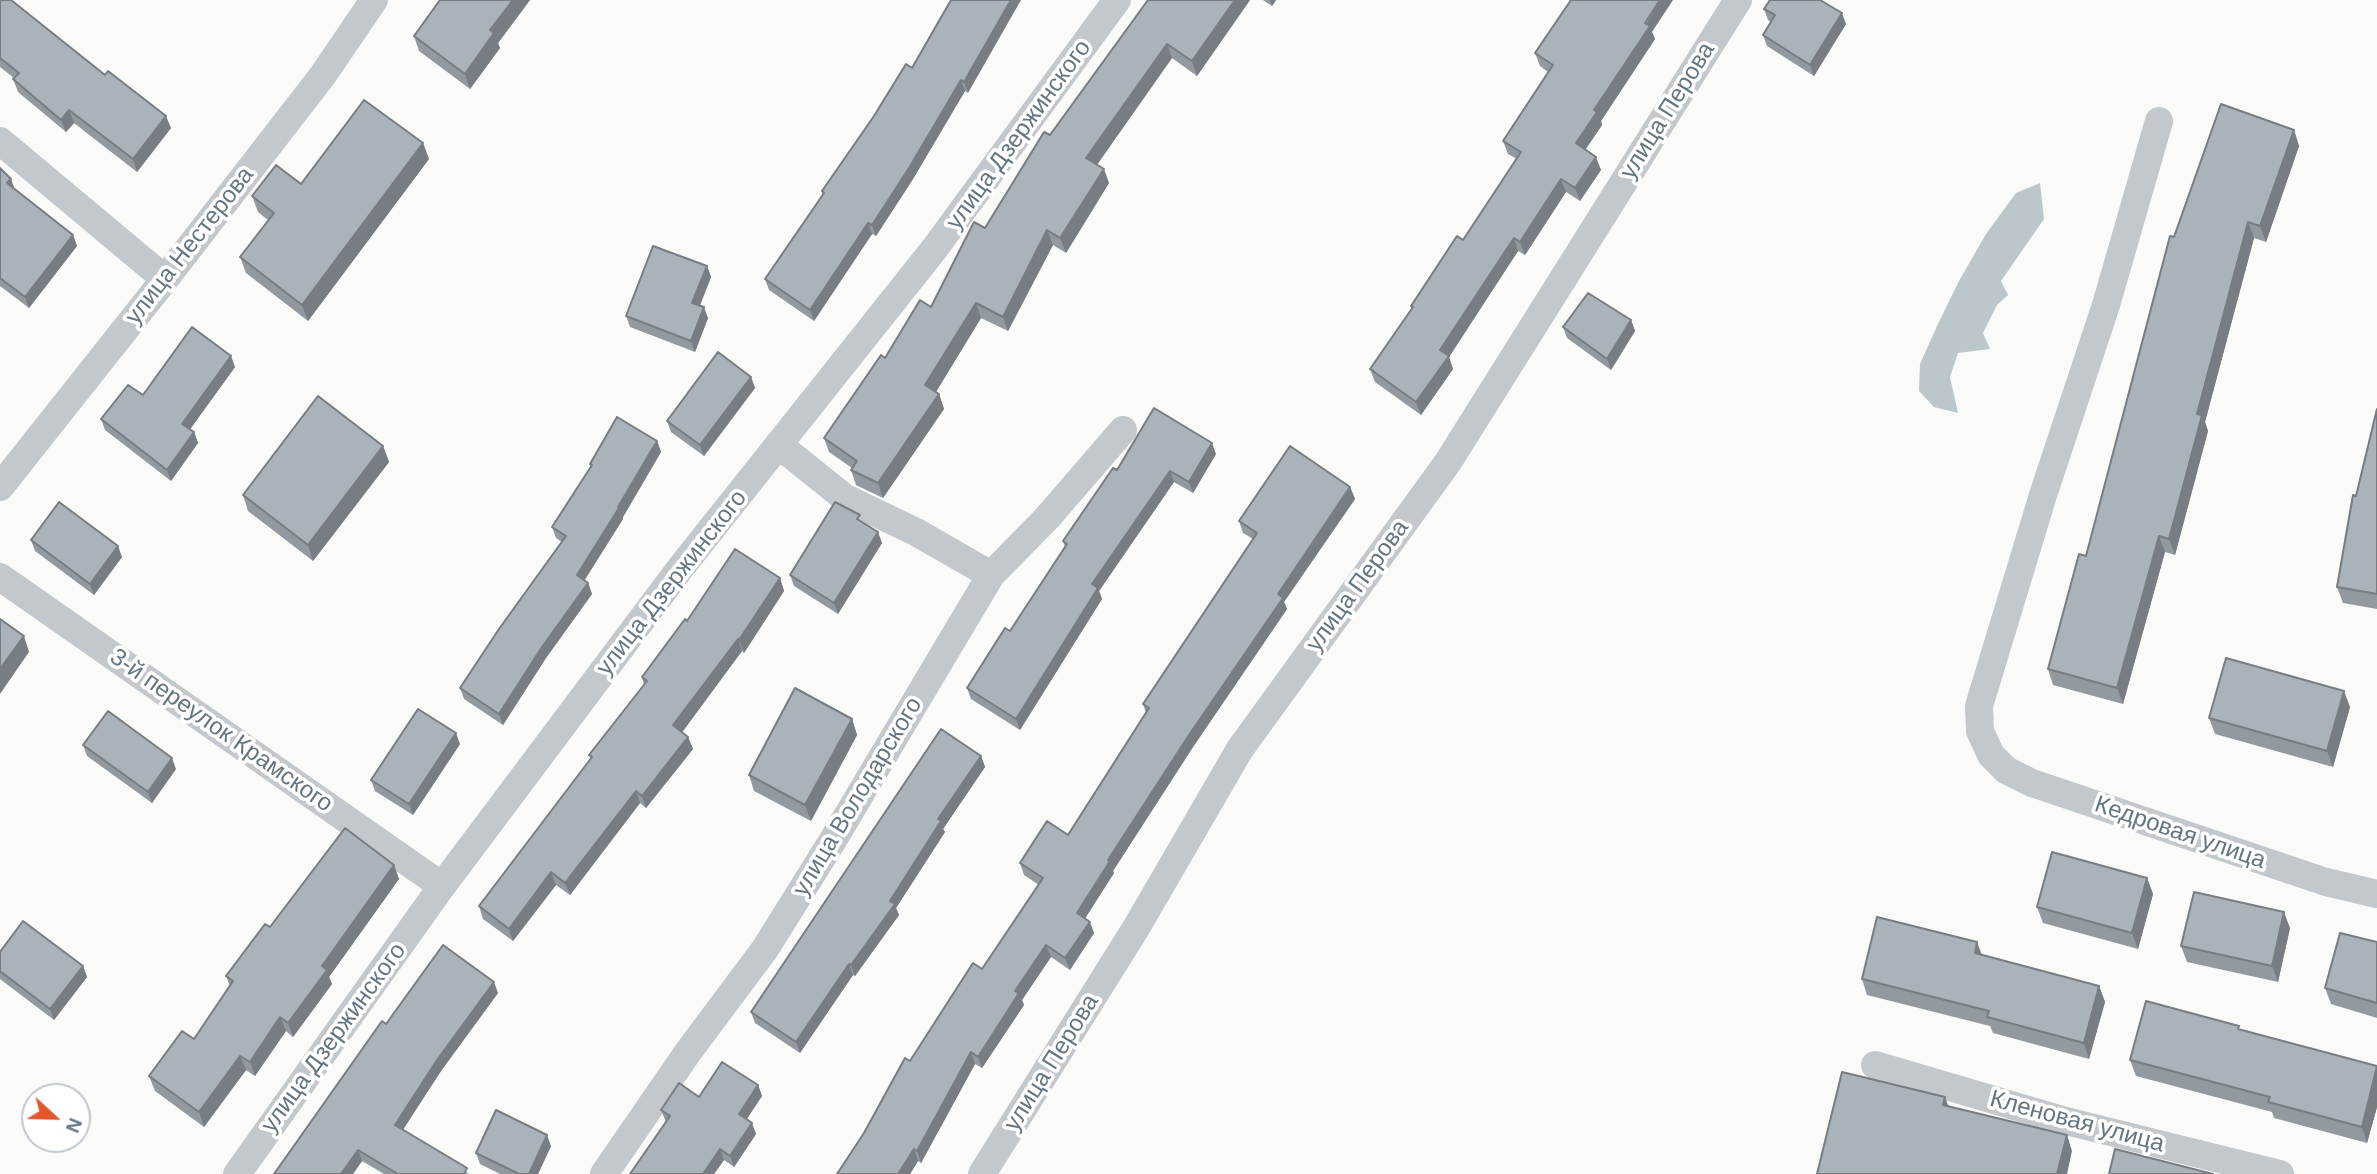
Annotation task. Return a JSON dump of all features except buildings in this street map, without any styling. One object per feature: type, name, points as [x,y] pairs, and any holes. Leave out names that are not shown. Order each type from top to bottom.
[{"type":"street","name":"улица Нестерова","points":[[0,486],[323,75],[374,0]]},
{"type":"street","name":"улица Дзержинского","points":[[237,1174],[443,886],[682,566],[935,248],[1117,0]]},
{"type":"street","name":"улица Перова","points":[[982,1174],[1136,928],[1240,749],[1448,463],[1738,0]]},
{"type":"street","name":"Кедровая улица","points":[[2159,121],[2106,305],[2043,495],[1979,706],[1980,732],[1991,755],[2006,770],[2032,783],[2326,882],[2377,894]]},
{"type":"street","points":[[0,141],[165,279]]},
{"type":"street","name":"улица Володарского","points":[[604,1174],[688,1052],[765,949],[991,575],[1047,518],[1123,430]]},
{"type":"street","points":[[779,445],[845,498],[916,532],[991,575]]},
{"type":"street","name":"3-й переулок Крамского","points":[[0,577],[443,886]]},
{"type":"street","name":"Кленовая улица","points":[[1875,1065],[2062,1120],[2280,1174]]},
{"type":"shaded area","points":[[2040,183],[2044,219],[2001,281],[2008,295],[1997,305],[1983,333],[1990,349],[1958,353],[1950,377],[1958,413],[1934,407],[1919,391],[1920,364],[1937,326],[1986,234],[2016,193]]}]
